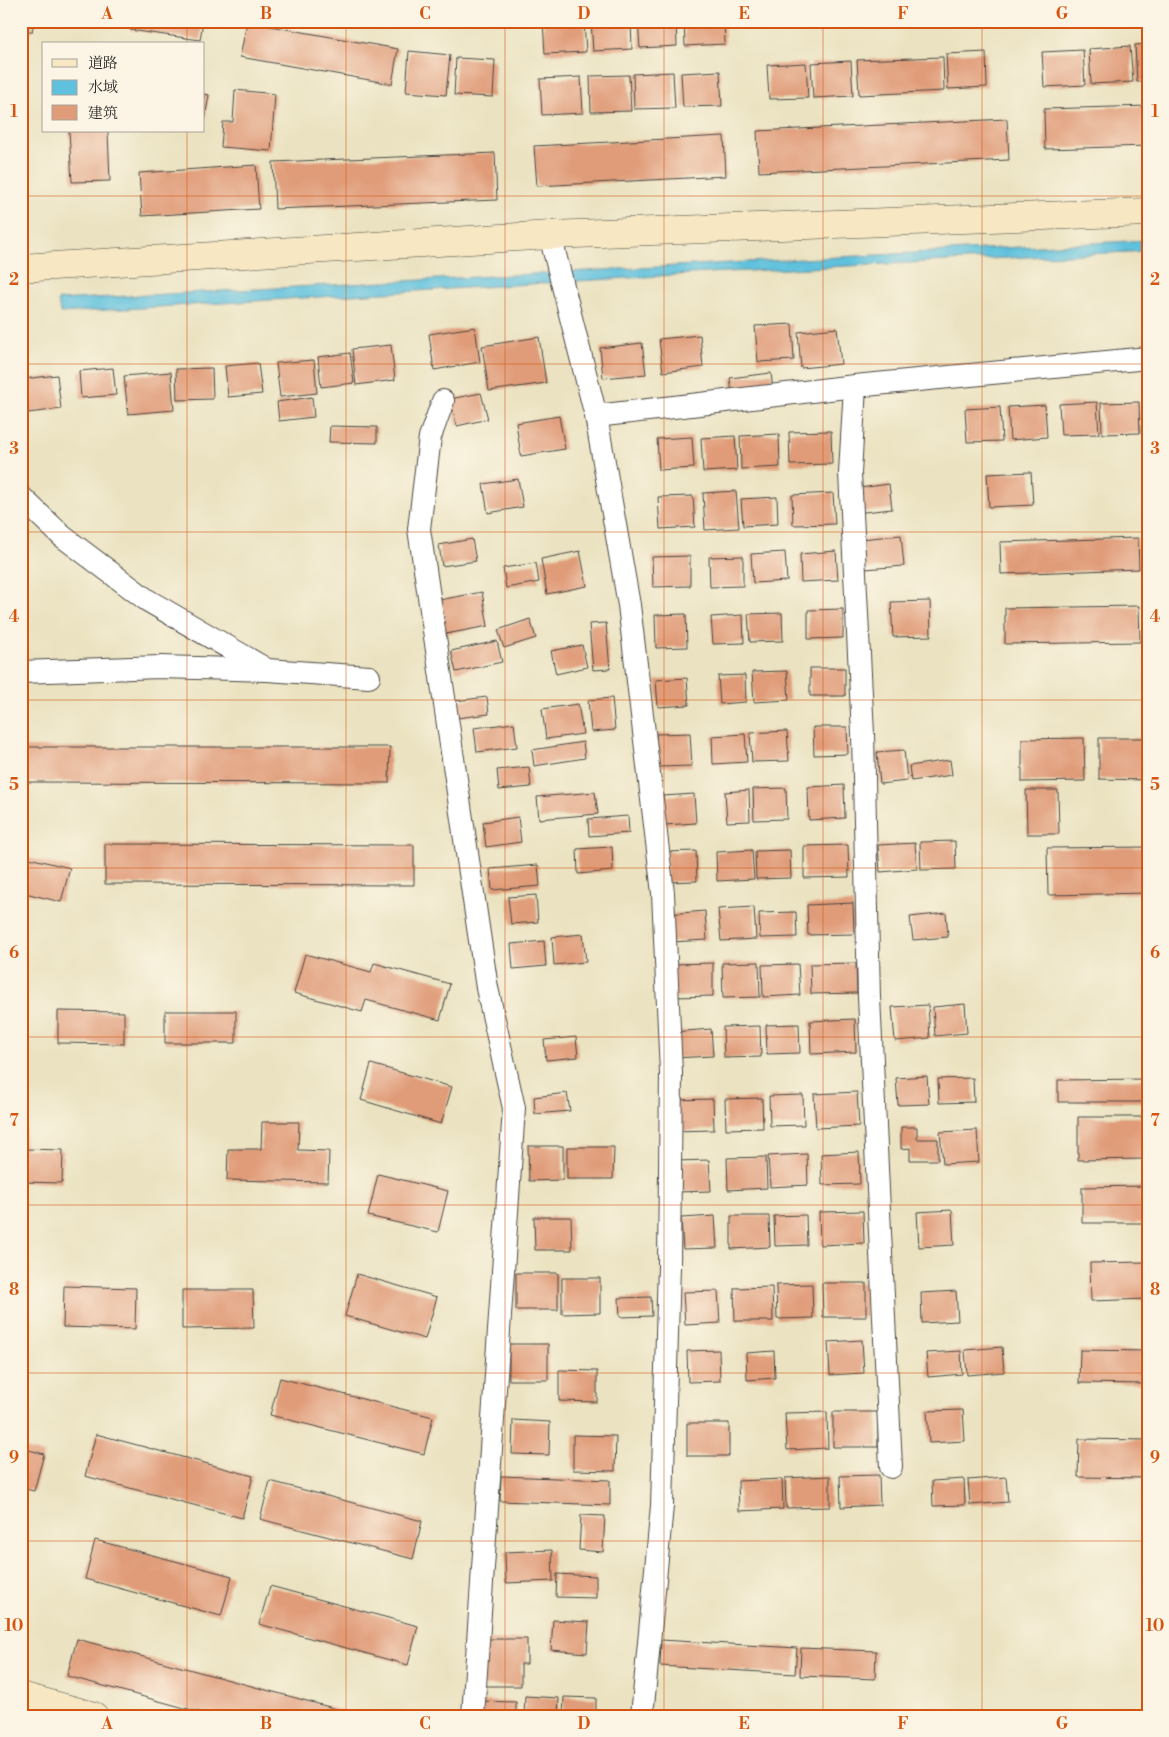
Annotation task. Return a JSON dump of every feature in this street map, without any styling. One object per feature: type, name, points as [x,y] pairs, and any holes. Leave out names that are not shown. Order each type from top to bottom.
[{"type":"street","points":[[25,273],[552,241],[1148,212]]},
{"type":"street","points":[[552,241],[596,416],[629,605],[663,893],[671,1073],[669,1266],[662,1506],[642,1716]]},
{"type":"street","points":[[596,416],[855,386],[1148,358]]},
{"type":"street","points":[[855,386],[850,473],[864,734],[869,997],[891,1467]]},
{"type":"street","points":[[443,401],[430,437],[418,529],[487,988],[514,1108],[473,1716]]},
{"type":"street","points":[[21,497],[62,536],[147,600],[267,670]]},
{"type":"street","points":[[21,672],[160,667],[267,670],[369,678]]},
{"type":"street","points":[[21,1696],[94,1716]]},
{"type":"water","points":[[1148,240],[1148,251],[708,273],[60,313],[58,300]]},
{"type":"building","points":[[21,21],[34,21],[32,32],[21,30]]},
{"type":"building","points":[[90,21],[106,21],[106,25]]},
{"type":"building","points":[[131,21],[203,21],[200,40],[130,30]]},
{"type":"building","points":[[543,21],[584,21],[586,52],[545,54]]},
{"type":"building","points":[[591,21],[631,21],[632,49],[593,51]]},
{"type":"building","points":[[638,21],[676,21],[677,46],[640,48]]},
{"type":"building","points":[[684,21],[724,21],[725,44],[685,46]]},
{"type":"building","points":[[247,22],[398,49],[392,84],[240,57]]},
{"type":"building","points":[[1148,44],[1148,81],[1137,82],[1135,45]]},
{"type":"building","points":[[1130,46],[1133,82],[1091,84],[1089,49]]},
{"type":"building","points":[[1083,50],[1085,85],[1044,87],[1042,52]]},
{"type":"building","points":[[409,51],[450,55],[446,95],[406,92]]},
{"type":"building","points":[[986,52],[987,87],[948,89],[946,54]]},
{"type":"building","points":[[943,57],[944,91],[859,95],[857,60]]},
{"type":"building","points":[[456,58],[495,60],[493,97],[454,95]]},
{"type":"building","points":[[851,61],[853,96],[813,98],[811,63]]},
{"type":"building","points":[[806,63],[808,98],[769,99],[767,65]]},
{"type":"building","points":[[720,71],[722,106],[683,107],[681,73]]},
{"type":"building","points":[[673,72],[675,108],[634,109],[633,74]]},
{"type":"building","points":[[629,75],[631,111],[591,112],[590,76]]},
{"type":"building","points":[[581,77],[583,113],[542,115],[540,79]]},
{"type":"building","points":[[235,90],[275,94],[271,151],[221,147],[223,122],[233,122]]},
{"type":"building","points":[[205,94],[209,95],[205,119]]},
{"type":"building","points":[[1148,106],[1148,146],[1045,149],[1044,109]]},
{"type":"building","points":[[1007,119],[1009,160],[759,172],[757,131]]},
{"type":"building","points":[[69,132],[108,132],[110,181],[72,182]]},
{"type":"building","points":[[724,136],[726,176],[537,186],[534,146]]},
{"type":"building","points":[[495,153],[497,200],[275,209],[273,162]]},
{"type":"building","points":[[256,165],[259,209],[142,216],[139,173]]},
{"type":"building","points":[[792,324],[794,360],[758,362],[755,326]]},
{"type":"building","points":[[475,327],[480,362],[434,370],[429,334]]},
{"type":"building","points":[[837,328],[841,364],[801,368],[798,332]]},
{"type":"building","points":[[700,335],[703,367],[663,372],[659,339]]},
{"type":"building","points":[[539,337],[546,383],[489,391],[482,346]]},
{"type":"building","points":[[642,343],[646,374],[603,378],[600,348]]},
{"type":"building","points":[[391,345],[395,380],[356,385],[352,349]]},
{"type":"building","points":[[350,353],[354,383],[321,387],[318,357]]},
{"type":"building","points":[[314,360],[317,393],[280,397],[276,363]]},
{"type":"building","points":[[258,363],[262,394],[228,397],[225,366]]},
{"type":"building","points":[[113,368],[116,395],[81,398],[79,371]]},
{"type":"building","points":[[212,368],[213,399],[177,400],[176,369]]},
{"type":"building","points":[[171,372],[174,410],[128,414],[124,376]]},
{"type":"building","points":[[771,373],[773,390],[732,394],[730,378]]},
{"type":"building","points":[[57,375],[61,409],[28,413],[24,379]]},
{"type":"building","points":[[481,393],[488,419],[457,426],[450,399]]},
{"type":"building","points":[[312,397],[314,417],[279,421],[277,402]]},
{"type":"building","points":[[1145,397],[1148,397],[1148,429],[1146,429]]},
{"type":"building","points":[[1097,402],[1099,434],[1061,435],[1059,404]]},
{"type":"building","points":[[1139,402],[1140,433],[1102,434],[1101,403]]},
{"type":"building","points":[[1045,405],[1047,437],[1010,440],[1008,407]]},
{"type":"building","points":[[1000,407],[1002,441],[967,442],[965,409]]},
{"type":"building","points":[[559,416],[565,449],[521,456],[516,423]]},
{"type":"building","points":[[330,426],[377,427],[377,443],[329,442]]},
{"type":"building","points":[[831,431],[832,464],[790,465],[789,432]]},
{"type":"building","points":[[779,434],[780,467],[741,469],[740,436]]},
{"type":"building","points":[[735,436],[737,470],[703,472],[701,438]]},
{"type":"building","points":[[692,437],[694,468],[659,470],[657,439]]},
{"type":"building","points":[[1031,472],[1033,505],[989,507],[987,474]]},
{"type":"building","points":[[518,479],[523,507],[488,513],[483,484]]},
{"type":"building","points":[[889,484],[892,509],[855,513],[852,489]]},
{"type":"building","points":[[736,491],[739,528],[705,530],[703,493]]},
{"type":"building","points":[[833,493],[835,524],[793,525],[792,495]]},
{"type":"building","points":[[693,496],[695,527],[660,529],[658,497]]},
{"type":"building","points":[[777,497],[778,524],[743,526],[741,499]]},
{"type":"building","points":[[901,535],[904,566],[865,569],[862,539]]},
{"type":"building","points":[[1138,538],[1139,569],[1001,574],[1000,542]]},
{"type":"building","points":[[472,539],[476,561],[442,566],[439,545]]},
{"type":"building","points":[[580,551],[587,586],[547,594],[541,559]]},
{"type":"building","points":[[836,551],[838,580],[801,582],[800,554]]},
{"type":"building","points":[[785,552],[787,581],[753,583],[751,554]]},
{"type":"building","points":[[690,556],[690,586],[653,587],[652,557]]},
{"type":"building","points":[[743,556],[743,586],[710,587],[709,557]]},
{"type":"building","points":[[536,563],[539,582],[506,588],[503,568]]},
{"type":"building","points":[[482,592],[488,626],[446,634],[439,600]]},
{"type":"building","points":[[930,601],[931,636],[893,637],[891,602]]},
{"type":"building","points":[[1139,606],[1140,642],[1005,644],[1005,608]]},
{"type":"building","points":[[843,609],[843,638],[808,639],[808,610]]},
{"type":"building","points":[[782,613],[783,641],[750,642],[748,614]]},
{"type":"building","points":[[686,614],[687,647],[656,648],[655,615]]},
{"type":"building","points":[[743,615],[744,643],[713,644],[711,617]]},
{"type":"building","points":[[530,619],[536,638],[504,648],[498,630]]},
{"type":"building","points":[[606,623],[610,669],[593,670],[589,624]]},
{"type":"building","points":[[497,641],[502,662],[456,672],[451,651]]},
{"type":"building","points":[[582,645],[587,667],[556,674],[551,651]]},
{"type":"building","points":[[810,668],[845,668],[845,696],[810,696]]},
{"type":"building","points":[[787,671],[789,700],[754,702],[752,672]]},
{"type":"building","points":[[745,675],[746,702],[720,704],[718,676]]},
{"type":"building","points":[[687,678],[689,705],[658,707],[656,680]]},
{"type":"building","points":[[487,697],[489,714],[457,718],[455,701]]},
{"type":"building","points":[[612,698],[615,730],[591,732],[588,700]]},
{"type":"building","points":[[578,704],[583,734],[546,739],[542,709]]},
{"type":"building","points":[[514,723],[517,747],[477,752],[474,728]]},
{"type":"building","points":[[813,727],[847,727],[848,754],[814,755]]},
{"type":"building","points":[[787,731],[789,761],[752,762],[750,733]]},
{"type":"building","points":[[690,733],[692,766],[658,767],[656,734]]},
{"type":"building","points":[[745,734],[747,762],[713,764],[712,736]]},
{"type":"building","points":[[1084,738],[1085,781],[1022,782],[1022,739]]},
{"type":"building","points":[[1099,738],[1148,738],[1148,780],[1099,779]]},
{"type":"building","points":[[583,742],[585,758],[534,766],[532,750]]},
{"type":"building","points":[[390,747],[389,783],[28,782],[21,784],[21,748]]},
{"type":"building","points":[[904,750],[907,781],[880,784],[877,752]]},
{"type":"building","points":[[950,760],[952,775],[911,781],[909,766]]},
{"type":"building","points":[[529,767],[531,787],[499,790],[497,770]]},
{"type":"building","points":[[844,785],[845,818],[809,820],[808,787]]},
{"type":"building","points":[[786,788],[787,819],[754,820],[753,789]]},
{"type":"building","points":[[749,790],[750,821],[727,822],[725,792]]},
{"type":"building","points":[[1026,790],[1058,790],[1059,834],[1027,834]]},
{"type":"building","points":[[595,792],[598,814],[539,819],[537,797]]},
{"type":"building","points":[[694,794],[696,823],[664,825],[663,796]]},
{"type":"building","points":[[628,816],[629,833],[589,836],[588,819]]},
{"type":"building","points":[[518,817],[521,842],[486,847],[483,822]]},
{"type":"building","points":[[955,841],[956,869],[921,870],[920,842]]},
{"type":"building","points":[[915,843],[917,869],[880,872],[878,845]]},
{"type":"building","points":[[105,844],[414,845],[414,885],[105,884]]},
{"type":"building","points":[[848,845],[849,877],[804,878],[804,846]]},
{"type":"building","points":[[612,847],[613,871],[578,874],[577,849]]},
{"type":"building","points":[[1148,847],[1148,893],[1048,895],[1047,848]]},
{"type":"building","points":[[752,850],[754,879],[717,881],[716,852]]},
{"type":"building","points":[[790,850],[791,878],[756,879],[755,851]]},
{"type":"building","points":[[696,851],[697,881],[667,882],[666,852]]},
{"type":"building","points":[[21,856],[70,868],[61,902],[21,892]]},
{"type":"building","points":[[538,865],[540,886],[492,890],[490,869]]},
{"type":"building","points":[[536,895],[538,922],[511,924],[508,897]]},
{"type":"building","points":[[853,903],[854,934],[808,935],[807,905]]},
{"type":"building","points":[[754,907],[756,939],[721,941],[718,909]]},
{"type":"building","points":[[705,911],[707,940],[671,942],[669,914]]},
{"type":"building","points":[[796,912],[797,937],[760,938],[759,913]]},
{"type":"building","points":[[946,913],[948,937],[913,940],[910,917]]},
{"type":"building","points":[[583,934],[586,962],[554,965],[552,937]]},
{"type":"building","points":[[544,941],[546,966],[513,969],[511,944]]},
{"type":"building","points":[[305,954],[371,972],[374,963],[450,984],[440,1020],[366,1000],[362,1012],[294,993]]},
{"type":"building","points":[[759,962],[760,997],[723,998],[722,963]]},
{"type":"building","points":[[713,963],[713,996],[674,997],[673,964]]},
{"type":"building","points":[[856,963],[857,993],[811,994],[810,964]]},
{"type":"building","points":[[798,964],[800,995],[763,997],[762,965]]},
{"type":"building","points":[[965,1004],[967,1033],[935,1036],[933,1007]]},
{"type":"building","points":[[928,1005],[930,1038],[895,1041],[892,1007]]},
{"type":"building","points":[[58,1011],[124,1012],[124,1044],[58,1043]]},
{"type":"building","points":[[165,1011],[236,1011],[236,1043],[165,1043]]},
{"type":"building","points":[[855,1019],[856,1052],[811,1054],[810,1021]]},
{"type":"building","points":[[799,1024],[800,1053],[767,1054],[766,1025]]},
{"type":"building","points":[[760,1026],[761,1057],[724,1058],[723,1027]]},
{"type":"building","points":[[711,1029],[713,1056],[674,1058],[673,1032]]},
{"type":"building","points":[[576,1037],[578,1057],[546,1060],[544,1040]]},
{"type":"building","points":[[371,1064],[452,1087],[441,1124],[361,1100]]},
{"type":"building","points":[[927,1076],[929,1104],[898,1105],[896,1078]]},
{"type":"building","points":[[973,1078],[974,1102],[939,1103],[938,1079]]},
{"type":"building","points":[[1148,1079],[1148,1102],[1058,1102],[1058,1080]]},
{"type":"building","points":[[857,1092],[859,1126],[816,1128],[814,1094]]},
{"type":"building","points":[[567,1093],[570,1111],[535,1114],[534,1097]]},
{"type":"building","points":[[803,1095],[804,1125],[770,1126],[769,1096]]},
{"type":"building","points":[[762,1098],[763,1128],[726,1129],[725,1099]]},
{"type":"building","points":[[713,1099],[714,1130],[674,1131],[673,1100]]},
{"type":"building","points":[[1078,1117],[1148,1117],[1148,1159],[1078,1160]]},
{"type":"building","points":[[21,1122],[26,1122],[25,1149],[63,1150],[62,1183],[21,1182]]},
{"type":"building","points":[[262,1122],[299,1122],[298,1150],[329,1151],[328,1182],[227,1180],[228,1149],[261,1149]]},
{"type":"building","points":[[901,1127],[917,1127],[917,1139],[938,1139],[938,1160],[910,1160],[910,1148],[901,1149]]},
{"type":"building","points":[[977,1130],[979,1162],[943,1164],[940,1132]]},
{"type":"building","points":[[528,1146],[563,1146],[563,1180],[529,1181]]},
{"type":"building","points":[[567,1147],[614,1147],[613,1179],[567,1179]]},
{"type":"building","points":[[859,1152],[860,1184],[822,1185],[821,1154]]},
{"type":"building","points":[[807,1154],[808,1185],[770,1187],[768,1156]]},
{"type":"building","points":[[766,1157],[767,1188],[728,1190],[727,1158]]},
{"type":"building","points":[[709,1160],[711,1191],[676,1192],[675,1161]]},
{"type":"building","points":[[378,1174],[448,1191],[438,1232],[368,1216]]},
{"type":"building","points":[[1148,1186],[1148,1223],[1082,1223],[1082,1187]]},
{"type":"building","points":[[952,1210],[954,1245],[919,1247],[917,1212]]},
{"type":"building","points":[[863,1211],[864,1243],[820,1245],[819,1212]]},
{"type":"building","points":[[806,1215],[807,1245],[775,1246],[774,1216]]},
{"type":"building","points":[[715,1216],[717,1248],[683,1249],[681,1218]]},
{"type":"building","points":[[731,1216],[769,1216],[770,1247],[731,1249]]},
{"type":"building","points":[[534,1217],[571,1217],[572,1250],[535,1250]]},
{"type":"building","points":[[1148,1262],[1148,1299],[1091,1301],[1090,1263]]},
{"type":"building","points":[[516,1273],[558,1273],[558,1310],[516,1310]]},
{"type":"building","points":[[357,1274],[437,1297],[425,1339],[345,1316]]},
{"type":"building","points":[[562,1278],[600,1278],[600,1313],[562,1314]]},
{"type":"building","points":[[822,1283],[866,1283],[866,1317],[823,1317]]},
{"type":"building","points":[[812,1284],[813,1318],[777,1319],[776,1285]]},
{"type":"building","points":[[64,1286],[136,1288],[135,1329],[63,1327]]},
{"type":"building","points":[[772,1287],[773,1321],[735,1321],[734,1288]]},
{"type":"building","points":[[182,1290],[253,1290],[254,1328],[182,1329]]},
{"type":"building","points":[[718,1291],[720,1323],[685,1325],[683,1292]]},
{"type":"building","points":[[956,1291],[958,1321],[922,1323],[921,1293]]},
{"type":"building","points":[[651,1297],[652,1316],[620,1317],[619,1298]]},
{"type":"building","points":[[862,1340],[864,1373],[830,1375],[828,1342]]},
{"type":"building","points":[[509,1344],[548,1344],[548,1380],[509,1380]]},
{"type":"building","points":[[1002,1347],[1004,1372],[967,1375],[965,1350]]},
{"type":"building","points":[[719,1350],[720,1381],[688,1382],[687,1351]]},
{"type":"building","points":[[1080,1350],[1148,1351],[1148,1384],[1079,1383]]},
{"type":"building","points":[[774,1351],[775,1378],[747,1380],[746,1353]]},
{"type":"building","points":[[961,1351],[962,1374],[928,1377],[926,1353]]},
{"type":"building","points":[[559,1370],[597,1371],[597,1402],[559,1401]]},
{"type":"building","points":[[280,1378],[433,1417],[424,1454],[270,1415]]},
{"type":"building","points":[[963,1410],[965,1441],[929,1443],[927,1411]]},
{"type":"building","points":[[827,1412],[828,1448],[787,1450],[785,1413]]},
{"type":"building","points":[[833,1412],[878,1412],[878,1447],[833,1447]]},
{"type":"building","points":[[513,1420],[550,1422],[549,1455],[512,1454]]},
{"type":"building","points":[[687,1423],[729,1423],[729,1456],[687,1456]]},
{"type":"building","points":[[96,1434],[253,1476],[242,1518],[85,1476]]},
{"type":"building","points":[[573,1435],[616,1436],[615,1471],[573,1470]]},
{"type":"building","points":[[1079,1439],[1148,1440],[1148,1478],[1078,1477]]},
{"type":"building","points":[[21,1448],[44,1454],[34,1491],[21,1488]]},
{"type":"building","points":[[879,1475],[880,1505],[841,1507],[840,1476]]},
{"type":"building","points":[[501,1476],[610,1480],[610,1505],[500,1501]]},
{"type":"building","points":[[830,1476],[830,1507],[786,1508],[785,1478]]},
{"type":"building","points":[[1006,1477],[1008,1502],[970,1505],[968,1480]]},
{"type":"building","points":[[782,1479],[783,1509],[739,1511],[738,1481]]},
{"type":"building","points":[[964,1479],[965,1505],[933,1506],[932,1481]]},
{"type":"building","points":[[270,1481],[422,1521],[413,1559],[260,1519]]},
{"type":"building","points":[[581,1515],[605,1516],[603,1552],[579,1550]]},
{"type":"building","points":[[95,1540],[232,1576],[221,1616],[85,1579]]},
{"type":"building","points":[[552,1550],[553,1581],[506,1583],[505,1552]]},
{"type":"building","points":[[557,1574],[596,1576],[596,1598],[556,1597]]},
{"type":"building","points":[[270,1586],[418,1626],[408,1665],[259,1624]]},
{"type":"building","points":[[553,1620],[589,1622],[587,1653],[551,1650]]},
{"type":"building","points":[[77,1639],[359,1716],[214,1716],[67,1676]]},
{"type":"building","points":[[488,1639],[527,1639],[527,1664],[521,1664],[521,1686],[481,1686]]},
{"type":"building","points":[[661,1640],[797,1648],[795,1674],[660,1666]]},
{"type":"building","points":[[801,1648],[876,1651],[875,1679],[800,1676]]},
{"type":"building","points":[[525,1696],[559,1698],[558,1716],[524,1716]]},
{"type":"building","points":[[564,1697],[596,1698],[596,1716],[563,1716]]},
{"type":"building","points":[[476,1701],[516,1702],[516,1716],[476,1716]]}]
